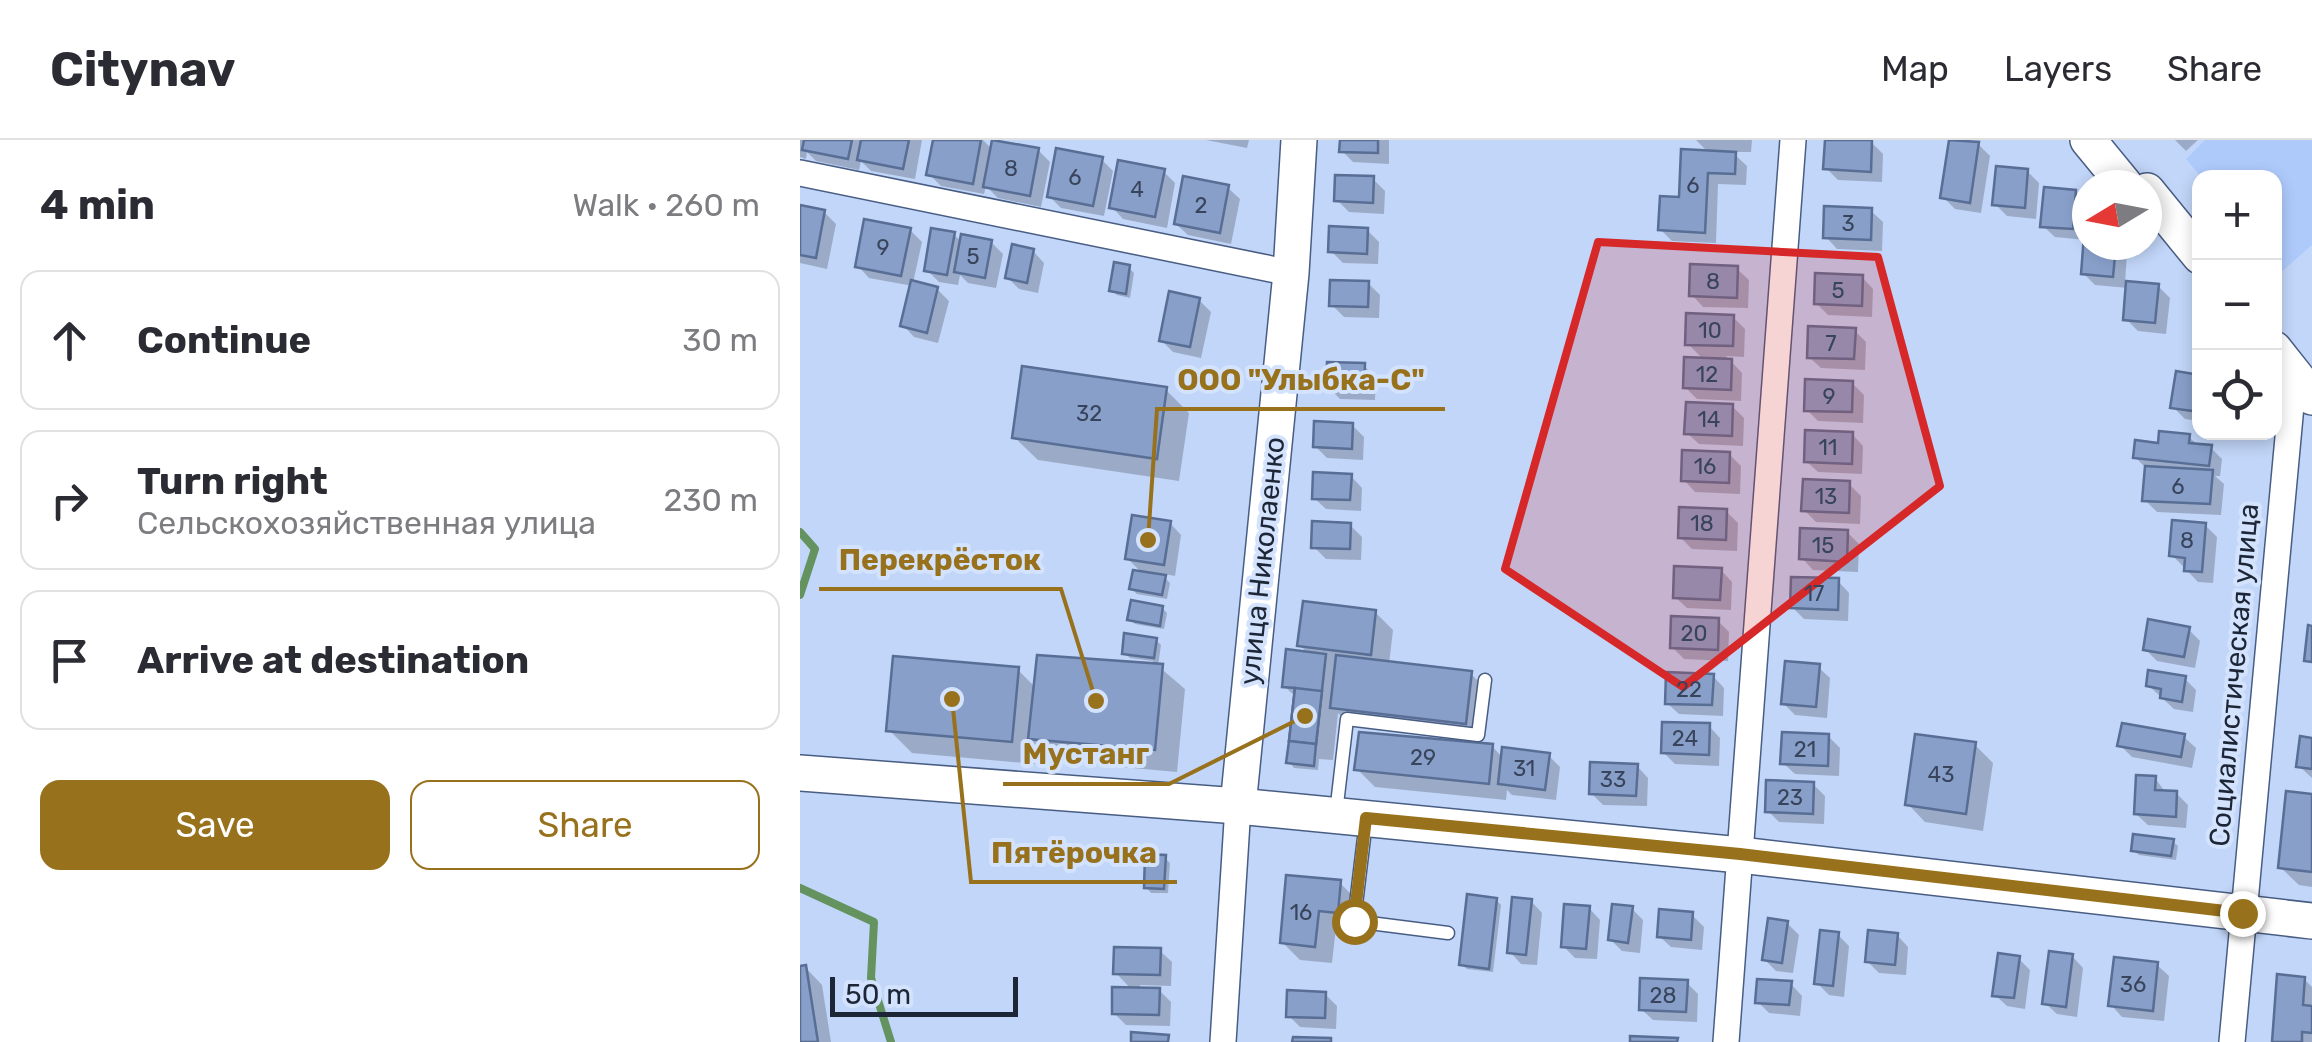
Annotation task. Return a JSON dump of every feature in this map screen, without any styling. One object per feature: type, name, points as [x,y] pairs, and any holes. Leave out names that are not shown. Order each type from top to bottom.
[{"type":"main road","name":"улица Николаенко","points":[[1238,806],[1290,273],[1298,140]]},
{"type":"main road","points":[[2088,140],[2113,170]]},
{"type":"main road","points":[[2106,140],[2130,170]]},
{"type":"main road","points":[[2162,210],[2192,246]]},
{"type":"main road","points":[[2162,230],[2192,266]]},
{"type":"main road","points":[[800,773],[1238,806],[1740,854],[2312,921]]},
{"type":"street","points":[[1726,1042],[1793,140]]},
{"type":"street","points":[[800,173],[1290,273]]},
{"type":"street","name":"Социалистическая улица","points":[[2232,1042],[2293,383]]},
{"type":"street","name":"улица Николаенко","points":[[1223,1042],[1238,806]]},
{"type":"lane","points":[[1448,933],[1354,921],[1347,719],[1478,735],[1485,680]]},
{"type":"highlighted area","points":[[1598,242],[1878,257],[1940,486],[1683,687],[1505,569]]},
{"type":"shaded area","points":[[2205,140],[2312,140],[2312,245],[2282,271],[2282,170],[2195,170],[2186,159]]},
{"type":"building","points":[[804,140],[852,140],[848,159],[802,150]]},
{"type":"building","points":[[861,140],[909,140],[903,169],[857,160]]},
{"type":"building","points":[[933,140],[981,140],[973,184],[926,175]]},
{"type":"building","points":[[992,140],[1039,148],[1030,196],[983,187]]},
{"type":"building","points":[[1340,140],[1378,140],[1378,153],[1339,152]]},
{"type":"building","points":[[1825,140],[1872,140],[1871,172],[1823,169]]},
{"type":"building","points":[[1949,140],[1979,142],[1970,203],[1940,198]]},
{"type":"building","points":[[1056,148],[1103,157],[1093,206],[1047,197]]},
{"type":"building","points":[[1681,149],[1736,152],[1735,174],[1708,173],[1705,233],[1658,230],[1660,196],[1679,197]]},
{"type":"building","points":[[1118,160],[1165,169],[1155,217],[1109,208]]},
{"type":"building","points":[[1996,166],[2028,169],[2025,208],[1992,205]]},
{"type":"building","points":[[1335,175],[1374,176],[1373,203],[1334,201]]},
{"type":"building","points":[[1183,176],[1229,185],[1220,233],[1174,224]]},
{"type":"building","points":[[2044,187],[2072,190],[2072,229],[2040,227]]},
{"type":"building","points":[[800,205],[825,210],[816,258],[800,255]]},
{"type":"building","points":[[1824,206],[1872,208],[1871,240],[1823,238]]},
{"type":"building","points":[[864,219],[911,228],[901,276],[855,267]]},
{"type":"building","points":[[1329,226],[1368,228],[1367,254],[1328,252]]},
{"type":"building","points":[[931,228],[955,232],[947,275],[924,271]]},
{"type":"building","points":[[961,234],[992,240],[985,278],[954,272]]},
{"type":"building","points":[[1012,244],[1034,249],[1027,283],[1005,278]]},
{"type":"building","points":[[2082,260],[2115,260],[2113,277],[2081,274]]},
{"type":"building","points":[[1114,262],[1130,265],[1126,294],[1109,291]]},
{"type":"building","points":[[1690,264],[1738,266],[1737,298],[1689,296]]},
{"type":"building","points":[[1815,273],[1863,275],[1862,306],[1814,304]]},
{"type":"building","points":[[911,280],[938,287],[927,333],[900,326]]},
{"type":"building","points":[[1330,280],[1369,281],[1368,307],[1329,306]]},
{"type":"building","points":[[2126,281],[2159,284],[2155,323],[2123,320]]},
{"type":"building","points":[[1169,291],[1200,298],[1190,347],[1159,341]]},
{"type":"building","points":[[1686,313],[1734,315],[1733,346],[1685,345]]},
{"type":"building","points":[[1808,326],[1856,328],[1854,359],[1807,358]]},
{"type":"building","points":[[1684,357],[1732,359],[1731,390],[1683,388]]},
{"type":"building","points":[[1327,362],[1365,363],[1364,389],[1326,388]]},
{"type":"building","points":[[1022,366],[1167,387],[1157,459],[1012,438]]},
{"type":"building","points":[[2176,371],[2192,374],[2192,411],[2170,408]]},
{"type":"building","points":[[1805,379],[1853,381],[1852,412],[1804,411]]},
{"type":"building","points":[[1686,402],[1733,404],[1732,436],[1684,434]]},
{"type":"building","points":[[1314,421],[1353,423],[1352,449],[1313,447]]},
{"type":"building","points":[[1805,430],[1853,432],[1852,464],[1804,462]]},
{"type":"building","points":[[2159,431],[2190,434],[2189,443],[2212,445],[2209,466],[2133,458],[2135,440],[2158,443]]},
{"type":"building","points":[[1682,450],[1730,452],[1729,483],[1681,481]]},
{"type":"building","points":[[2145,466],[2213,470],[2210,504],[2142,501]]},
{"type":"building","points":[[1313,472],[1352,474],[1350,500],[1312,499]]},
{"type":"building","points":[[1803,479],[1850,481],[1849,513],[1801,511]]},
{"type":"building","points":[[1679,507],[1727,509],[1726,540],[1678,538]]},
{"type":"building","points":[[1132,515],[1171,521],[1164,565],[1125,559]]},
{"type":"building","points":[[2172,520],[2206,523],[2202,572],[2184,571],[2185,558],[2169,556]]},
{"type":"building","points":[[1312,521],[1351,523],[1350,549],[1311,548]]},
{"type":"building","points":[[1800,528],[1848,530],[1847,562],[1799,559]]},
{"type":"building","points":[[1674,566],[1722,568],[1720,600],[1673,598]]},
{"type":"building","points":[[1133,570],[1166,575],[1162,595],[1129,589]]},
{"type":"building","points":[[1791,577],[1839,578],[1838,610],[1790,608]]},
{"type":"building","points":[[1131,600],[1163,606],[1160,626],[1127,620]]},
{"type":"building","points":[[1303,601],[1376,610],[1371,655],[1297,646]]},
{"type":"building","points":[[1671,616],[1719,618],[1718,650],[1670,648]]},
{"type":"building","points":[[2148,619],[2190,627],[2184,657],[2143,650]]},
{"type":"building","points":[[2308,625],[2312,626],[2312,662],[2304,661]]},
{"type":"building","points":[[1124,633],[1157,638],[1154,658],[1122,654]]},
{"type":"building","points":[[1286,649],[1326,654],[1316,744],[1289,741],[1295,688],[1282,687]]},
{"type":"building","points":[[1037,655],[1163,664],[1155,750],[1028,739]]},
{"type":"building","points":[[1336,655],[1472,671],[1466,724],[1330,708]]},
{"type":"building","points":[[893,656],[1019,667],[1012,742],[886,731]]},
{"type":"building","points":[[1785,661],[1820,664],[1816,707],[1781,704]]},
{"type":"building","points":[[2148,670],[2186,676],[2182,702],[2160,698],[2161,689],[2146,686]]},
{"type":"building","points":[[1666,672],[1714,674],[1712,705],[1665,704]]},
{"type":"building","points":[[1295,688],[1322,691],[1316,744],[1289,741]]},
{"type":"building","points":[[1662,722],[1710,723],[1709,755],[1661,753]]},
{"type":"building","points":[[2122,723],[2185,734],[2181,757],[2117,746]]},
{"type":"building","points":[[1359,732],[1493,744],[1489,784],[1354,770]]},
{"type":"building","points":[[1782,732],[1829,734],[1828,766],[1780,764]]},
{"type":"building","points":[[1915,734],[1976,742],[1966,814],[1905,805]]},
{"type":"building","points":[[2300,736],[2312,738],[2312,769],[2296,767]]},
{"type":"building","points":[[1289,741],[1316,744],[1314,766],[1286,763]]},
{"type":"building","points":[[1502,747],[1550,753],[1545,790],[1498,784]]},
{"type":"building","points":[[1590,762],[1638,764],[1636,796],[1589,794]]},
{"type":"building","points":[[2136,775],[2156,776],[2155,790],[2177,791],[2176,817],[2134,814]]},
{"type":"building","points":[[1766,780],[1814,782],[1813,814],[1765,812]]},
{"type":"building","points":[[2286,791],[2312,794],[2312,872],[2278,868]]},
{"type":"building","points":[[2133,834],[2174,839],[2171,856],[2131,851]]},
{"type":"building","points":[[1145,854],[1166,855],[1164,889],[1144,888]]},
{"type":"building","points":[[1286,875],[1341,880],[1338,913],[1319,911],[1315,947],[1280,943]]},
{"type":"building","points":[[1467,894],[1497,898],[1489,969],[1459,965]]},
{"type":"building","points":[[1512,897],[1532,899],[1526,955],[1507,953]]},
{"type":"building","points":[[1564,904],[1590,906],[1586,949],[1561,947]]},
{"type":"building","points":[[1612,904],[1633,906],[1628,943],[1608,940]]},
{"type":"building","points":[[1659,909],[1693,912],[1691,940],[1657,937]]},
{"type":"building","points":[[1768,918],[1788,921],[1782,963],[1762,960]]},
{"type":"building","points":[[1820,930],[1839,932],[1833,986],[1814,984]]},
{"type":"building","points":[[1868,930],[1898,933],[1895,965],[1865,962]]},
{"type":"building","points":[[1114,947],[1161,948],[1160,975],[1113,974]]},
{"type":"building","points":[[2049,951],[2073,954],[2066,1007],[2042,1004]]},
{"type":"building","points":[[1998,953],[2020,956],[2014,998],[1992,996]]},
{"type":"building","points":[[2114,957],[2158,962],[2153,1011],[2108,1006]]},
{"type":"building","points":[[806,965],[818,1042],[800,1042],[800,966]]},
{"type":"building","points":[[2277,974],[2305,977],[2303,1005],[2312,1006],[2312,1033],[2302,1032],[2302,1042],[2272,1042]]},
{"type":"building","points":[[1640,978],[1688,980],[1686,1012],[1639,1010]]},
{"type":"building","points":[[1757,979],[1792,981],[1789,1005],[1755,1003]]},
{"type":"building","points":[[1112,987],[1160,988],[1159,1015],[1112,1014]]},
{"type":"building","points":[[1287,990],[1326,992],[1325,1018],[1286,1017]]},
{"type":"building","points":[[1131,1032],[1169,1035],[1168,1042],[1131,1042]]},
{"type":"building","points":[[1630,1036],[1678,1038],[1677,1042],[1630,1042]]},
{"type":"building","points":[[1293,1037],[1331,1038],[1331,1042],[1292,1042]]},
{"type":"waterway","points":[[800,532],[815,549],[800,595]]},
{"type":"waterway","points":[[800,888],[874,922],[871,978],[891,1042]]},
{"type":"place","name":"ООО \"Улыбка-С\"","points":[[1148,540]]},
{"type":"place","name":"Пятёрочка","points":[[952,699]]},
{"type":"place","name":"Перекрёсток","points":[[1096,701]]},
{"type":"place","name":"Мустанг","points":[[1305,716]]},
{"type":"route","points":[[1354,921],[1366,818],[1740,854],[2242,913]]}]
